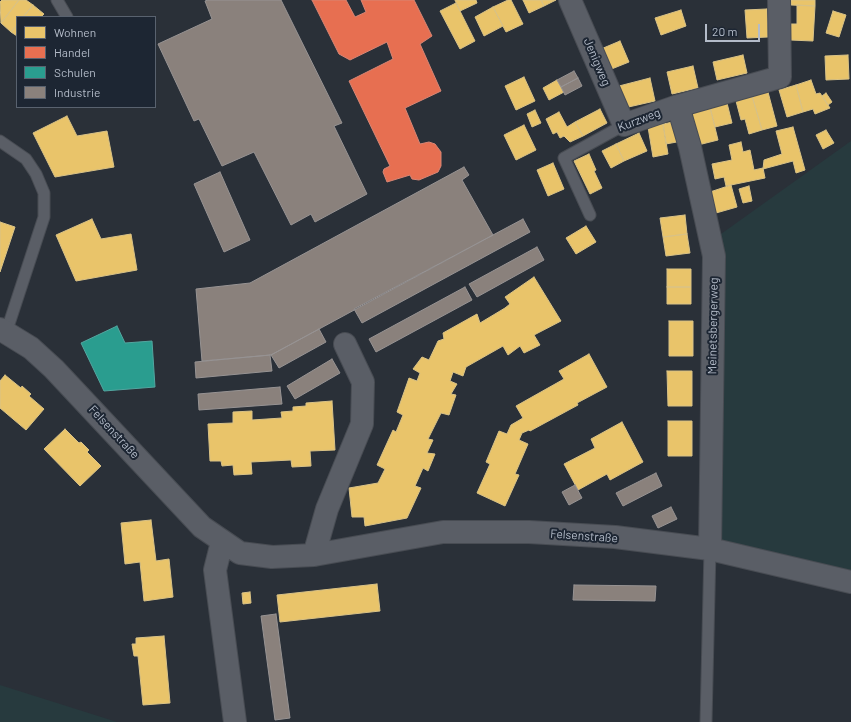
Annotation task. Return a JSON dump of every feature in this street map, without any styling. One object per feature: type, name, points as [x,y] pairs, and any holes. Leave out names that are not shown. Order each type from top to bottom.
[{"type":"street","name":"Jenigweg","points":[[570,0],[624,125]]},
{"type":"street","name":"Kurzweg","points":[[624,125],[678,106],[780,77],[779,0]]},
{"type":"street","name":"Meinetsbergerweg","points":[[678,106],[690,147],[714,256],[710,549]]},
{"type":"street","name":"Felsenstraße","points":[[3,331],[31,348],[54,369],[202,527],[240,553],[272,557],[314,555],[442,532],[529,532],[615,537],[710,549],[851,582]]},
{"type":"street","points":[[314,555],[327,509],[362,424],[363,382],[345,344]]},
{"type":"street","points":[[222,542],[215,570],[235,722]]},
{"type":"lane","points":[[57,0],[66,16]]},
{"type":"lane","name":"Kurzweg","points":[[590,215],[564,158],[624,125]]},
{"type":"lane","points":[[0,141],[26,159],[36,174],[44,193],[44,217],[3,331]]},
{"type":"lane","points":[[706,722],[710,549]]},
{"type":"green space","points":[[851,141],[851,573],[714,542],[721,234]]},
{"type":"green space","points":[[0,685],[117,722],[0,722]]},
{"type":"building: Wohnen","points":[[2,0],[19,0],[1,23],[0,2]]},
{"type":"building: Wohnen","points":[[19,0],[26,0],[33,5],[24,16],[16,16],[16,26],[11,32],[1,23]]},
{"type":"building: Wohnen","points":[[455,0],[476,0],[477,3],[460,11]]},
{"type":"building: Wohnen","points":[[511,0],[523,24],[506,32],[493,7]]},
{"type":"building: Wohnen","points":[[523,0],[541,0],[544,6],[529,13]]},
{"type":"building: Wohnen","points":[[541,0],[556,0],[544,6]]},
{"type":"building: Wohnen","points":[[791,0],[815,0],[815,6],[791,5]]},
{"type":"building: Wohnen","points":[[456,3],[475,41],[460,49],[440,11]]},
{"type":"building: Wohnen","points":[[33,5],[44,14],[42,16],[24,16]]},
{"type":"building: Wohnen","points":[[797,5],[815,6],[813,41],[790,40],[791,24],[797,24]]},
{"type":"building: Wohnen","points":[[493,7],[503,26],[484,36],[475,17]]},
{"type":"building: Wohnen","points":[[767,9],[768,37],[747,38],[745,10]]},
{"type":"building: Wohnen","points":[[681,10],[686,26],[661,35],[655,18]]},
{"type":"building: Wohnen","points":[[833,11],[846,15],[839,37],[826,33]]},
{"type":"building: Wohnen","points":[[16,26],[16,35],[11,32]]},
{"type":"building: Wohnen","points":[[620,41],[629,62],[609,70],[601,49]]},
{"type":"building: Wohnen","points":[[743,55],[747,73],[717,80],[713,62]]},
{"type":"building: Wohnen","points":[[848,55],[849,79],[826,80],[825,56]]},
{"type":"building: Wohnen","points":[[693,66],[698,88],[672,94],[667,72]]},
{"type":"building: Wohnen","points":[[524,77],[535,101],[516,110],[505,86]]},
{"type":"building: Wohnen","points":[[650,78],[655,101],[624,108],[619,86]]},
{"type":"building: Wohnen","points":[[557,80],[564,92],[549,100],[543,88]]},
{"type":"building: Wohnen","points":[[811,80],[816,94],[820,93],[830,108],[815,114],[813,109],[803,112],[796,85]]},
{"type":"building: Wohnen","points":[[796,85],[803,112],[787,117],[779,90]]},
{"type":"building: Wohnen","points":[[768,92],[777,126],[762,130],[752,96]]},
{"type":"building: Wohnen","points":[[826,93],[832,102],[828,105],[822,96]]},
{"type":"building: Wohnen","points":[[752,96],[762,130],[749,134],[745,119],[741,120],[736,101]]},
{"type":"building: Wohnen","points":[[727,103],[732,123],[715,127],[710,107]]},
{"type":"building: Wohnen","points":[[710,107],[718,140],[698,145],[690,112]]},
{"type":"building: Wohnen","points":[[600,109],[607,123],[583,136],[575,122]]},
{"type":"building: Wohnen","points":[[535,110],[541,123],[532,127],[527,114]]},
{"type":"building: Wohnen","points":[[559,112],[567,127],[575,122],[583,136],[570,142],[564,136],[560,138],[557,132],[553,134],[546,119]]},
{"type":"building: Wohnen","points":[[67,116],[77,136],[107,131],[114,167],[55,177],[33,133]]},
{"type":"building: Wohnen","points":[[678,121],[682,141],[666,144],[663,124]]},
{"type":"building: Wohnen","points":[[663,124],[668,154],[653,157],[648,127]]},
{"type":"building: Wohnen","points":[[524,125],[536,150],[516,160],[504,135]]},
{"type":"building: Wohnen","points":[[793,127],[805,170],[796,173],[793,161],[763,169],[764,160],[782,154],[776,131]]},
{"type":"building: Wohnen","points":[[826,130],[834,143],[823,149],[816,135]]},
{"type":"building: Wohnen","points":[[639,133],[647,151],[624,161],[616,144]]},
{"type":"building: Wohnen","points":[[741,142],[743,152],[750,150],[754,170],[763,168],[765,178],[726,186],[724,177],[715,179],[712,164],[732,160],[729,145]]},
{"type":"building: Wohnen","points":[[616,144],[624,161],[611,168],[602,151]]},
{"type":"building: Wohnen","points":[[589,154],[596,170],[594,171],[602,188],[590,194],[574,161]]},
{"type":"building: Wohnen","points":[[553,163],[564,189],[548,196],[537,170]]},
{"type":"building: Wohnen","points":[[731,185],[737,207],[716,213],[710,192]]},
{"type":"building: Wohnen","points":[[749,186],[752,201],[743,203],[739,189]]},
{"type":"building: Wohnen","points":[[685,215],[687,234],[663,237],[660,218]]},
{"type":"building: Wohnen","points":[[92,219],[101,239],[131,234],[137,270],[76,281],[56,235]]},
{"type":"building: Wohnen","points":[[0,222],[15,227],[0,272]]},
{"type":"building: Wohnen","points":[[586,226],[596,242],[576,254],[566,238]]},
{"type":"building: Wohnen","points":[[687,234],[690,253],[666,256],[663,237]]},
{"type":"building: Wohnen","points":[[667,269],[691,269],[691,287],[667,287]]},
{"type":"building: Wohnen","points":[[534,277],[561,321],[534,335],[540,345],[524,353],[520,346],[508,355],[503,346],[466,367],[463,376],[453,372],[450,381],[457,384],[451,394],[456,395],[449,415],[441,413],[428,439],[433,440],[427,453],[435,454],[428,471],[423,468],[415,486],[421,488],[407,518],[365,526],[364,517],[352,517],[349,488],[378,483],[385,469],[377,465],[393,430],[396,432],[403,415],[397,412],[409,378],[417,381],[420,373],[413,369],[422,357],[429,360],[438,341],[444,339],[443,333],[477,314],[480,323],[505,308],[510,304],[505,297]]},
{"type":"building: Wohnen","points":[[667,287],[691,287],[691,304],[667,304]]},
{"type":"building: Wohnen","points":[[669,321],[693,321],[693,356],[669,356]]},
{"type":"building: Wohnen","points":[[589,354],[607,387],[577,403],[578,405],[530,431],[529,430],[522,433],[519,440],[528,444],[515,474],[519,475],[505,506],[477,493],[490,464],[486,462],[499,431],[507,434],[511,425],[523,418],[516,406],[564,379],[559,371]]},
{"type":"building: Wohnen","points":[[667,371],[692,371],[692,406],[668,406]]},
{"type":"building: Wohnen","points":[[5,375],[21,388],[22,386],[31,394],[29,396],[44,409],[26,430],[0,408],[0,381]]},
{"type":"building: Wohnen","points":[[332,401],[335,450],[310,451],[311,466],[292,467],[291,460],[251,462],[252,474],[234,475],[233,465],[222,466],[221,461],[210,461],[208,424],[233,423],[233,412],[252,411],[252,420],[282,418],[281,412],[293,411],[293,407],[306,406],[306,403]]},
{"type":"building: Wohnen","points":[[668,421],[692,421],[692,456],[668,456]]},
{"type":"building: Wohnen","points":[[622,422],[643,462],[610,480],[607,474],[578,490],[564,464],[595,448],[591,439]]},
{"type":"building: Wohnen","points":[[65,429],[79,443],[81,442],[89,450],[87,452],[101,466],[80,486],[44,449]]},
{"type":"building: Wohnen","points":[[151,520],[156,561],[169,559],[173,597],[144,601],[140,562],[125,564],[121,523]]},
{"type":"building: Wohnen","points":[[377,584],[380,611],[280,622],[277,595]]},
{"type":"building: Wohnen","points":[[250,592],[251,603],[243,604],[242,593]]},
{"type":"building: Wohnen","points":[[164,636],[170,703],[143,705],[138,656],[134,656],[132,644],[136,644],[136,638]]},
{"type":"building: Handel","points":[[312,0],[346,0],[355,17],[366,12],[361,0],[414,0],[432,36],[420,44],[441,91],[405,108],[420,144],[429,142],[435,144],[441,152],[441,166],[438,172],[419,180],[412,179],[410,175],[387,182],[383,172],[384,169],[390,166],[349,81],[393,59],[387,42],[350,60],[339,54]]},
{"type":"building: Schulen","points":[[117,326],[125,343],[152,341],[155,387],[104,391],[81,343]]},
{"type":"building: Industrie","points":[[281,0],[342,123],[334,126],[367,194],[315,222],[311,214],[291,225],[254,152],[222,166],[199,119],[194,121],[158,44],[212,19],[205,1]]},
{"type":"building: Industrie","points":[[574,71],[578,78],[561,87],[557,80]]},
{"type":"building: Industrie","points":[[578,78],[582,86],[565,95],[561,87]]},
{"type":"building: Industrie","points":[[464,167],[469,175],[462,180],[493,235],[271,355],[202,361],[196,289],[250,283]]},
{"type":"building: Industrie","points":[[220,172],[250,240],[224,252],[194,184]]},
{"type":"building: Industrie","points":[[523,219],[530,232],[362,323],[354,309]]},
{"type":"building: Industrie","points":[[537,247],[544,260],[477,297],[469,284]]},
{"type":"building: Industrie","points":[[465,287],[472,300],[376,352],[369,339]]},
{"type":"building: Industrie","points":[[319,329],[326,342],[279,368],[271,355]]},
{"type":"building: Industrie","points":[[270,355],[272,371],[196,378],[195,362]]},
{"type":"building: Industrie","points":[[332,359],[340,373],[295,399],[287,386]]},
{"type":"building: Industrie","points":[[280,387],[282,404],[199,410],[198,394]]},
{"type":"building: Industrie","points":[[656,473],[662,486],[623,506],[616,493]]},
{"type":"building: Industrie","points":[[575,485],[582,498],[569,505],[562,492]]},
{"type":"building: Industrie","points":[[671,507],[677,519],[658,528],[652,516]]},
{"type":"building: Industrie","points":[[574,585],[656,586],[655,601],[573,600]]},
{"type":"building: Industrie","points":[[276,614],[290,718],[275,720],[261,616]]}]
